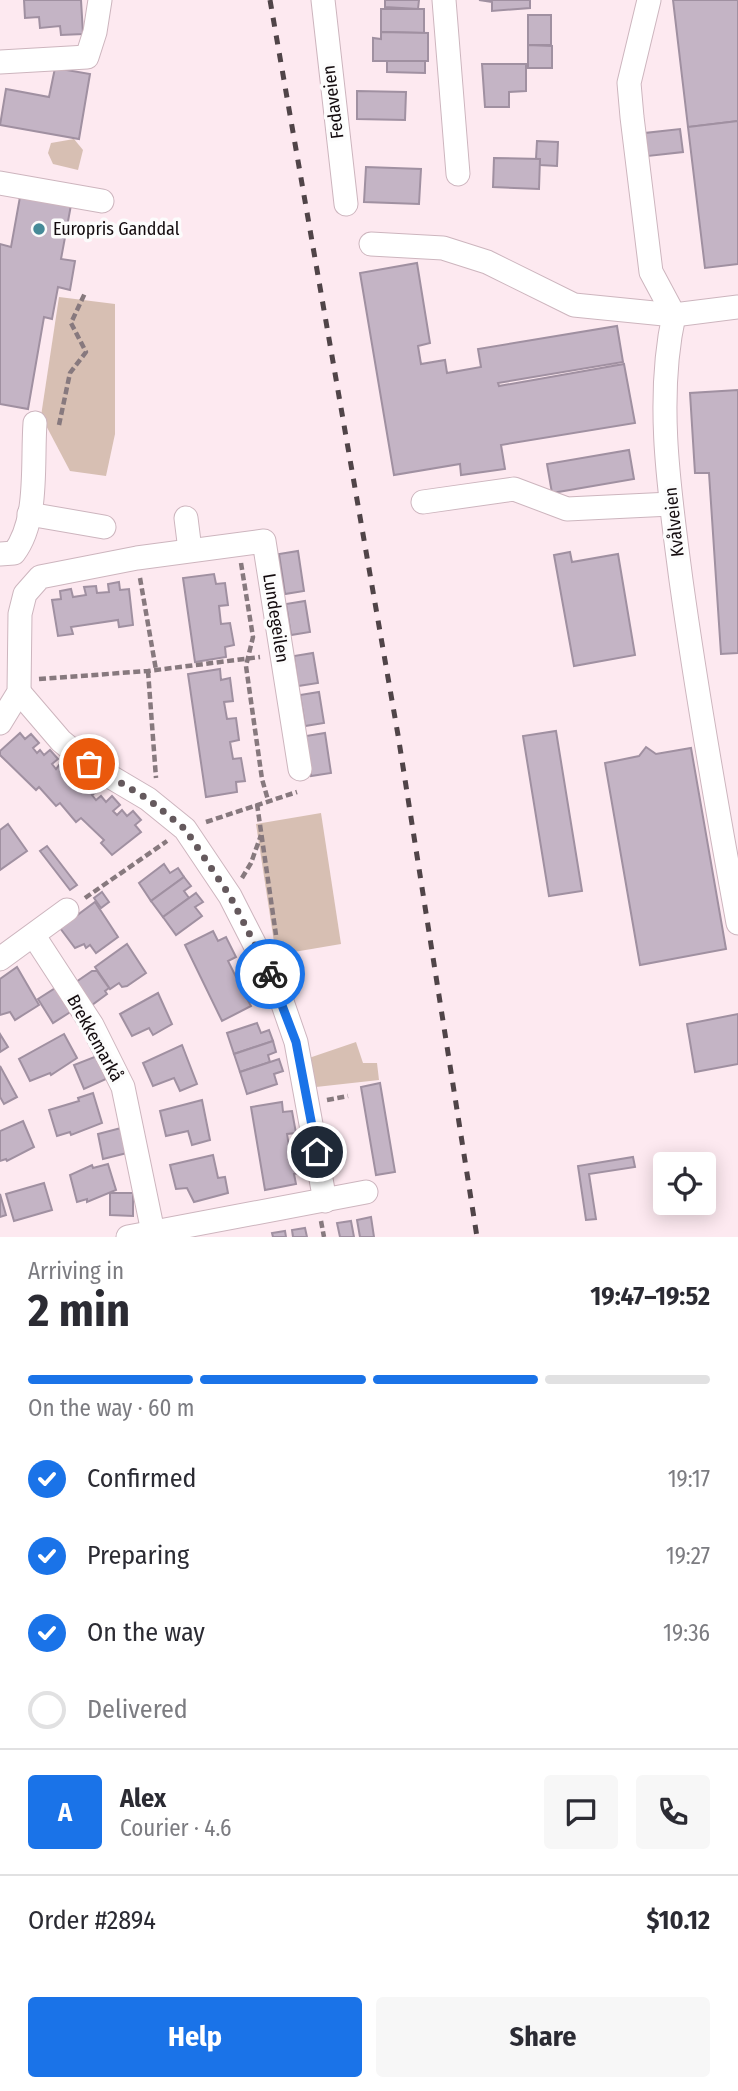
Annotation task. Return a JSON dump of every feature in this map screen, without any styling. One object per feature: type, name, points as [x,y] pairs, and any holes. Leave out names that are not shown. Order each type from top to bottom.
[{"type":"street","points":[[0,62],[87,57],[95,32],[100,0]]},
{"type":"street","name":"Fedaveien","points":[[323,0],[346,204]]},
{"type":"street","points":[[444,0],[458,174]]},
{"type":"street","points":[[649,0],[629,83],[651,272],[674,315]]},
{"type":"street","points":[[0,183],[102,201]]},
{"type":"street","points":[[371,244],[443,248],[487,262],[574,305],[674,315],[738,307]]},
{"type":"street","name":"Kvålveien","points":[[674,315],[666,349],[671,504],[702,727],[738,923]]},
{"type":"street","points":[[0,554],[14,553],[24,540],[29,514],[35,423]]},
{"type":"street","points":[[423,502],[514,489],[567,509],[671,504]]},
{"type":"street","points":[[29,514],[104,527]]},
{"type":"street","points":[[186,518],[190,551]]},
{"type":"street","name":"Lundegeilen","points":[[20,686],[20,614],[25,594],[40,577],[137,558],[264,541],[300,769]]},
{"type":"street","points":[[0,723],[20,686],[61,741],[89,764],[148,799],[185,829],[230,896],[278,990],[296,1042],[325,1201]]},
{"type":"street","points":[[0,959],[67,911]]},
{"type":"street","name":"Brekkemarkå","points":[[34,936],[92,1025],[123,1087],[153,1232]]},
{"type":"street","points":[[128,1237],[153,1232],[231,1228],[366,1192]]},
{"type":"path","points":[[35,423],[59,426],[70,373],[86,352],[71,323],[85,293]]},
{"type":"path","points":[[238,544],[253,636],[246,666],[262,779],[268,800]]},
{"type":"path","points":[[137,558],[156,670]]},
{"type":"path","points":[[20,686],[282,654]]},
{"type":"path","points":[[148,671],[158,774],[148,799]]},
{"type":"path","points":[[257,804],[276,940]]},
{"type":"path","points":[[230,896],[251,863],[262,833]]},
{"type":"shaded area","points":[[74,139],[83,150],[78,170],[53,164],[48,153],[51,143]]},
{"type":"shaded area","points":[[59,297],[115,304],[115,434],[106,476],[70,471],[41,416]]},
{"type":"shaded area","points":[[321,813],[341,944],[276,955],[256,824]]},
{"type":"shaded area","points":[[356,1042],[363,1063],[377,1063],[379,1080],[316,1087],[306,1059]]},
{"type":"building","points":[[24,0],[81,0],[83,34],[61,35],[60,26],[40,28],[39,17],[25,18]]},
{"type":"building","points":[[385,0],[419,0],[418,9],[385,7]]},
{"type":"building","points":[[479,0],[530,0],[530,8],[492,11],[492,2]]},
{"type":"building","points":[[673,0],[738,0],[738,121],[688,127]]},
{"type":"building","points":[[381,9],[424,9],[424,33],[381,32]]},
{"type":"building","points":[[528,15],[551,15],[551,45],[528,45]]},
{"type":"building","points":[[381,32],[428,33],[428,61],[373,61],[373,38],[381,39]]},
{"type":"building","points":[[528,45],[552,46],[552,68],[528,68]]},
{"type":"building","points":[[387,61],[425,61],[425,73],[387,72]]},
{"type":"building","points":[[482,64],[526,64],[526,91],[509,92],[509,107],[485,107]]},
{"type":"building","points":[[55,68],[90,74],[79,139],[0,125],[6,89],[49,97]]},
{"type":"building","points":[[357,91],[406,92],[405,120],[357,119]]},
{"type":"building","points":[[738,121],[738,264],[705,268],[688,127]]},
{"type":"building","points":[[680,129],[683,152],[648,156],[645,133]]},
{"type":"building","points":[[537,141],[558,142],[557,166],[540,165],[540,159],[536,159]]},
{"type":"building","points":[[494,158],[540,159],[539,189],[493,187]]},
{"type":"building","points":[[366,167],[421,169],[419,204],[364,202]]},
{"type":"building","points":[[20,197],[71,205],[61,259],[75,261],[70,290],[58,287],[52,319],[44,317],[28,409],[0,404],[0,244],[11,247]]},
{"type":"building","points":[[417,263],[430,343],[418,346],[421,364],[445,360],[447,373],[481,367],[478,349],[617,326],[623,362],[498,383],[499,386],[624,364],[635,423],[501,445],[505,469],[461,475],[460,464],[394,475],[360,273]]},
{"type":"building","points":[[738,390],[738,653],[721,654],[709,473],[695,473],[690,393]]},
{"type":"building","points":[[629,450],[634,479],[552,493],[547,464]]},
{"type":"building","points":[[298,551],[304,591],[285,594],[279,554]]},
{"type":"building","points":[[570,552],[572,562],[618,554],[635,655],[574,666],[554,555]]},
{"type":"building","points":[[214,574],[216,584],[225,583],[228,605],[219,606],[221,624],[230,623],[234,645],[225,647],[226,657],[195,662],[183,578]]},
{"type":"building","points":[[119,582],[120,590],[129,589],[133,625],[119,627],[118,620],[71,627],[73,634],[58,636],[52,600],[61,599],[60,591],[71,589],[73,597],[86,595],[84,587],[96,586],[97,593],[109,592],[108,584]]},
{"type":"building","points":[[305,601],[310,632],[291,635],[286,604]]},
{"type":"building","points":[[313,653],[318,683],[298,686],[294,656]]},
{"type":"building","points":[[220,669],[221,680],[230,678],[233,701],[224,702],[227,719],[236,718],[239,740],[230,742],[233,759],[241,758],[245,781],[236,782],[237,792],[206,797],[188,674]]},
{"type":"building","points":[[319,692],[324,723],[305,726],[300,695]]},
{"type":"building","points":[[556,731],[582,891],[549,896],[523,736]]},
{"type":"building","points":[[20,733],[25,739],[31,734],[39,743],[33,748],[37,753],[40,750],[44,755],[50,750],[58,759],[52,764],[56,769],[59,765],[64,771],[70,766],[78,775],[72,780],[76,784],[80,781],[85,786],[91,781],[99,790],[92,795],[96,800],[101,796],[106,802],[112,796],[120,805],[113,811],[117,815],[122,810],[127,816],[133,811],[141,820],[135,825],[141,832],[112,855],[101,843],[104,840],[81,818],[76,822],[60,803],[56,806],[39,787],[36,790],[0,755],[0,751]]},
{"type":"building","points":[[325,733],[331,773],[311,776],[306,736]]},
{"type":"building","points":[[646,747],[656,754],[691,748],[726,949],[640,965],[605,763],[639,756]]},
{"type":"building","points":[[8,824],[27,851],[0,870],[0,830]]},
{"type":"building","points":[[47,846],[77,885],[70,890],[40,851]]},
{"type":"building","points":[[164,864],[170,873],[178,868],[184,877],[151,901],[139,883]]},
{"type":"building","points":[[184,877],[191,886],[184,891],[189,898],[163,917],[151,901]]},
{"type":"building","points":[[102,892],[109,902],[101,908],[94,898]]},
{"type":"building","points":[[196,893],[203,902],[195,907],[202,916],[176,935],[163,917]]},
{"type":"building","points":[[95,902],[118,937],[96,953],[90,945],[86,948],[84,944],[75,948],[60,928]]},
{"type":"building","points":[[213,931],[218,941],[226,937],[236,957],[228,961],[236,977],[244,973],[254,993],[246,997],[251,1006],[222,1021],[185,945]]},
{"type":"building","points":[[127,944],[146,973],[127,986],[122,987],[119,983],[110,989],[95,967]]},
{"type":"building","points":[[17,967],[39,1005],[15,1020],[10,1012],[0,1015],[0,979]]},
{"type":"building","points":[[92,971],[97,971],[109,988],[105,991],[107,994],[92,1005],[76,982]]},
{"type":"building","points":[[57,987],[72,1011],[53,1023],[38,999]]},
{"type":"building","points":[[158,993],[172,1024],[153,1035],[149,1028],[132,1036],[120,1014]]},
{"type":"building","points":[[738,1014],[738,1064],[695,1072],[687,1024]]},
{"type":"building","points":[[257,1023],[261,1033],[269,1030],[273,1041],[234,1054],[227,1033]]},
{"type":"building","points":[[0,1034],[8,1047],[0,1052]]},
{"type":"building","points":[[64,1034],[77,1058],[51,1075],[50,1073],[30,1081],[19,1059]]},
{"type":"building","points":[[273,1041],[276,1052],[268,1055],[270,1062],[240,1072],[234,1054]]},
{"type":"building","points":[[182,1045],[197,1084],[180,1091],[174,1078],[153,1086],[143,1063]]},
{"type":"building","points":[[97,1056],[106,1079],[84,1089],[74,1065]]},
{"type":"building","points":[[279,1059],[283,1071],[274,1074],[277,1084],[247,1094],[240,1072]]},
{"type":"building","points":[[0,1066],[17,1097],[4,1104],[0,1097]]},
{"type":"building","points":[[380,1083],[395,1172],[376,1175],[361,1087]]},
{"type":"building","points":[[93,1093],[102,1123],[71,1135],[70,1132],[57,1136],[49,1110],[79,1101],[78,1098]]},
{"type":"building","points":[[202,1100],[210,1140],[192,1145],[188,1131],[166,1136],[160,1111]]},
{"type":"building","points":[[282,1102],[283,1112],[292,1111],[296,1133],[287,1134],[290,1152],[299,1150],[303,1172],[294,1174],[296,1184],[265,1190],[251,1107]]},
{"type":"building","points":[[23,1121],[34,1147],[7,1161],[0,1161],[0,1131]]},
{"type":"building","points":[[121,1128],[127,1153],[103,1159],[98,1134]]},
{"type":"building","points":[[213,1155],[218,1178],[225,1177],[228,1193],[194,1202],[187,1188],[176,1189],[170,1165]]},
{"type":"building","points":[[633,1157],[635,1167],[589,1174],[596,1219],[586,1220],[578,1166]]},
{"type":"building","points":[[108,1164],[116,1190],[87,1202],[87,1199],[77,1202],[70,1175],[92,1165],[93,1168]]},
{"type":"building","points":[[44,1183],[52,1210],[14,1221],[6,1194]]},
{"type":"building","points":[[110,1193],[133,1193],[133,1216],[110,1215]]},
{"type":"building","points":[[0,1194],[6,1215],[0,1217]]},
{"type":"building","points":[[371,1217],[374,1237],[360,1237],[357,1220]]},
{"type":"building","points":[[351,1221],[354,1237],[340,1237],[337,1223]]},
{"type":"building","points":[[305,1228],[307,1237],[293,1237],[292,1230]]},
{"type":"building","points":[[285,1231],[286,1237],[273,1237],[272,1233]]},
{"type":"railway","points":[[270,0],[398,735],[477,1237]]},
{"type":"way so far","points":[[89,764],[148,799],[185,829],[230,896],[270,974]]},
{"type":"place","name":"Europris Ganddal","points":[[39,229]]},
{"type":"route","points":[[270,974],[296,1042],[317,1152]]}]
